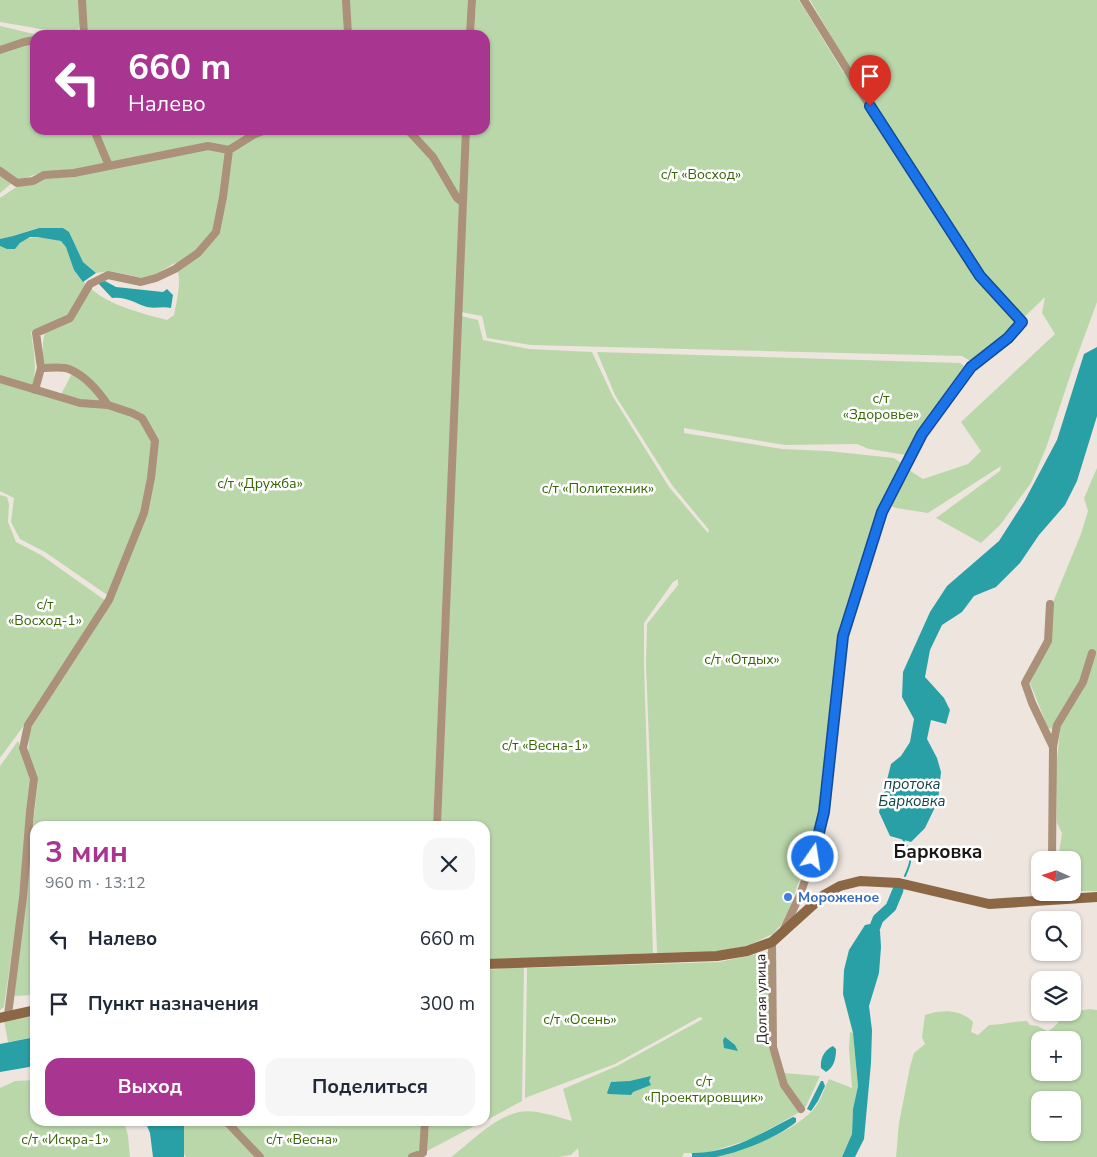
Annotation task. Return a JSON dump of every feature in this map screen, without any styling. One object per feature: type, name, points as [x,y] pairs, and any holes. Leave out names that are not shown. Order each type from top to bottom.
[{"type":"main road","points":[[490,964],[717,956],[747,951],[772,942],[782,935],[824,895],[840,886],[860,881],[899,883],[990,904],[1031,898]]},
{"type":"main road","points":[[1081,897],[1097,897]]},
{"type":"main road","points":[[4,1016],[30,1011]]},
{"type":"street","points":[[82,0],[84,30]]},
{"type":"street","points":[[346,0],[348,30]]},
{"type":"street","points":[[470,30],[472,0]]},
{"type":"street","points":[[782,935],[800,894],[813,857],[824,812],[843,636],[882,512],[922,434],[971,367],[1008,338],[1022,322],[980,276],[860,92],[804,0]]},
{"type":"street","points":[[0,50],[30,41]]},
{"type":"street","points":[[96,135],[109,166]]},
{"type":"street","points":[[0,171],[18,183],[33,181],[44,175],[74,173],[208,146],[229,150],[253,135]]},
{"type":"street","points":[[413,135],[433,157],[457,198],[463,202]]},
{"type":"street","points":[[437,821],[466,135]]},
{"type":"street","points":[[34,390],[41,368],[36,333],[70,318],[90,284],[108,275],[141,282],[156,278],[175,269],[198,253],[216,232],[224,197],[229,150]]},
{"type":"street","points":[[41,368],[68,369],[80,375],[97,390],[108,405]]},
{"type":"street","points":[[0,379],[80,403],[108,405],[142,418],[155,441],[151,478],[144,513],[109,600],[28,725],[23,748],[34,779],[23,897],[4,1016]]},
{"type":"street","points":[[1050,604],[1048,641],[1025,683],[1052,747]]},
{"type":"street","points":[[1052,851],[1052,747],[1056,725],[1083,682],[1092,653]]},
{"type":"street","name":"Долгая улица","points":[[772,942],[773,1047],[784,1085],[802,1109]]},
{"type":"street","points":[[231,1126],[260,1157]]},
{"type":"street","points":[[412,1157],[423,1153],[425,1126]]},
{"type":"green space","points":[[0,0],[469,0],[468,30],[348,30],[343,13],[344,30],[86,30],[86,8],[78,30],[47,30],[0,22]]},
{"type":"green space","name":"с/т «Восход»","points":[[476,0],[799,0],[843,72],[854,75],[810,0],[1097,0],[1097,302],[1046,448],[1031,483],[1000,525],[981,543],[936,518],[1000,471],[1001,466],[928,513],[896,508],[889,505],[909,470],[923,479],[968,464],[981,451],[961,422],[1055,334],[1042,313],[1045,297],[1013,328],[972,362],[962,356],[531,345],[487,338],[482,316],[461,312],[470,135],[490,135],[490,30],[474,30]]},
{"type":"green space","name":"с/т «Дружба»","points":[[0,26],[30,33],[30,135],[463,135],[433,821],[33,821],[38,780],[28,754],[30,730],[113,599],[45,552],[20,539],[11,522],[14,498],[0,491],[0,246],[15,249],[26,239],[34,237],[61,241],[69,251],[76,272],[84,283],[94,291],[129,309],[167,320],[174,315],[179,275],[175,263],[154,275],[143,278],[110,271],[96,273],[83,262],[69,233],[63,228],[38,228],[0,239],[0,198],[18,186],[39,179],[37,174],[19,180],[0,167],[0,54],[10,51],[8,43],[0,46]],"holes":[[[47,326],[44,335],[44,364],[75,368],[58,400],[31,391],[35,369],[31,332]]]},
{"type":"green space","points":[[0,173],[12,183],[0,193]]},
{"type":"green space","points":[[461,316],[478,320],[483,340],[529,349],[592,352],[613,397],[669,487],[708,533],[709,530],[672,485],[615,395],[597,352],[960,363],[964,366],[919,431],[906,455],[869,449],[857,444],[785,445],[684,428],[684,433],[782,449],[828,451],[894,458],[901,463],[878,510],[840,635],[819,815],[810,849],[790,907],[781,925],[773,934],[749,945],[722,951],[657,953],[646,664],[647,624],[678,585],[678,579],[673,582],[644,623],[653,953],[490,961],[490,821],[441,821]]},
{"type":"green space","points":[[1097,468],[1097,891],[1081,891],[1081,851],[1059,851],[1062,833],[1057,823],[1056,767],[1060,731],[1048,728],[1030,683],[1050,641],[1051,607],[1081,534],[1088,511],[1084,498]]},
{"type":"green space","name":"с/т «Восход-1»","points":[[0,495],[7,497],[9,504],[8,522],[16,542],[41,555],[106,601],[0,758]]},
{"type":"green space","points":[[18,741],[31,779],[17,915],[4,1007],[0,1010],[0,766]]},
{"type":"green space","name":"с/т «Дружба»","points":[[30,852],[30,995],[14,996]]},
{"type":"green space","points":[[771,951],[771,1035],[765,1037],[779,1075],[783,1073],[820,1076],[806,1106],[800,1112],[751,1139],[707,1153],[684,1153],[682,1157],[579,1157],[578,1148],[571,1155],[559,1157],[451,1157],[500,1119],[519,1112],[539,1112],[572,1121],[563,1089],[617,1066],[703,1019],[700,1017],[615,1064],[525,1098],[527,968],[719,962]]},
{"type":"green space","points":[[524,967],[522,1101],[490,1118],[490,970]]},
{"type":"green space","points":[[1081,1010],[1097,1010],[1097,1157],[896,1157],[899,1123],[910,1067],[914,1053],[925,1044],[922,1037],[925,1015],[944,1011],[957,1012],[973,1022],[971,1032],[978,1035],[989,1025],[1027,1021],[1030,1025],[1038,1026],[1046,1031],[1031,1031],[1031,1081],[1081,1081],[1081,1031],[1049,1031],[1059,1021],[1081,1021]]},
{"type":"green space","points":[[30,1015],[30,1038],[8,1042],[4,1021]]},
{"type":"green space","points":[[850,1032],[853,1033],[858,1086],[853,1109],[852,1134],[842,1157],[715,1157],[767,1140],[792,1127],[816,1107],[829,1079],[852,1088],[849,1048]]},
{"type":"green space","name":"с/т «Искра-1»","points":[[30,1080],[30,1126],[125,1126],[130,1157],[0,1157],[0,1088],[15,1081]]},
{"type":"green space","name":"с/т «Весна»","points":[[184,1126],[422,1126],[421,1152],[407,1157],[186,1157],[184,1154]]},
{"type":"green space","points":[[429,1126],[474,1126],[427,1151]]},
{"type":"water","points":[[39,228],[63,228],[69,232],[83,262],[96,273],[83,282],[74,270],[66,247],[61,241],[30,237],[20,243],[15,249],[7,249],[0,246],[0,239]]},
{"type":"water","points":[[105,281],[116,287],[163,292],[167,289],[173,295],[171,308],[150,308],[126,299],[112,298],[98,283]]},
{"type":"water","name":"протока Барковка","points":[[1097,347],[1097,416],[1077,481],[1065,505],[1039,535],[1020,563],[996,587],[974,596],[962,612],[942,625],[930,650],[925,677],[944,698],[950,710],[946,724],[931,720],[927,739],[937,758],[941,772],[938,801],[925,828],[911,842],[890,836],[879,812],[891,764],[901,756],[910,742],[914,719],[902,697],[903,672],[930,612],[947,586],[999,541],[1024,502],[1057,440],[1084,354]]},
{"type":"water","points":[[870,924],[880,931],[881,947],[879,973],[869,1006],[872,1030],[871,1063],[864,1139],[855,1157],[842,1157],[852,1134],[853,1109],[858,1086],[853,1033],[843,994],[844,970],[849,950],[865,925]]},
{"type":"water","points":[[725,1037],[735,1045],[738,1051],[724,1048],[723,1040]]},
{"type":"water","points":[[30,1038],[30,1067],[0,1072],[0,1044]]},
{"type":"water","points":[[833,1046],[836,1049],[835,1059],[831,1068],[826,1072],[821,1068],[821,1061],[825,1052]]},
{"type":"water","points":[[651,1076],[649,1081],[651,1085],[633,1092],[631,1095],[607,1093],[611,1082],[630,1081]]},
{"type":"water","points":[[821,1081],[823,1081],[825,1086],[811,1111],[807,1109]]},
{"type":"water","points":[[793,1117],[796,1118],[796,1122],[779,1134],[758,1144],[716,1157],[692,1157],[692,1153],[719,1150],[745,1141]]},
{"type":"water","points":[[147,1126],[184,1126],[184,1157],[153,1157],[150,1133]]},
{"type":"waterway","points":[[903,839],[910,857],[905,876]]},
{"type":"waterway","points":[[870,940],[878,919],[891,907],[898,890]]},
{"type":"place","name":"Мороженое","points":[[788,897]]},
{"type":"district","name":"Барковка","points":[[938,851]]},
{"type":"route","points":[[813,857],[824,812],[843,636],[882,512],[922,434],[971,367],[1008,338],[1022,322],[980,276],[870,106]]},
{"type":"park label","name":"с/т «Здоровье»","points":[[881,406]]},
{"type":"park label","name":"с/т «Политехник»","points":[[598,488]]},
{"type":"park label","name":"с/т «Отдых»","points":[[742,659]]},
{"type":"park label","name":"с/т «Весна-1»","points":[[545,745]]},
{"type":"park label","name":"с/т «Осень»","points":[[580,1019]]},
{"type":"park label","name":"с/т «Проектировщик»","points":[[704,1090]]}]
